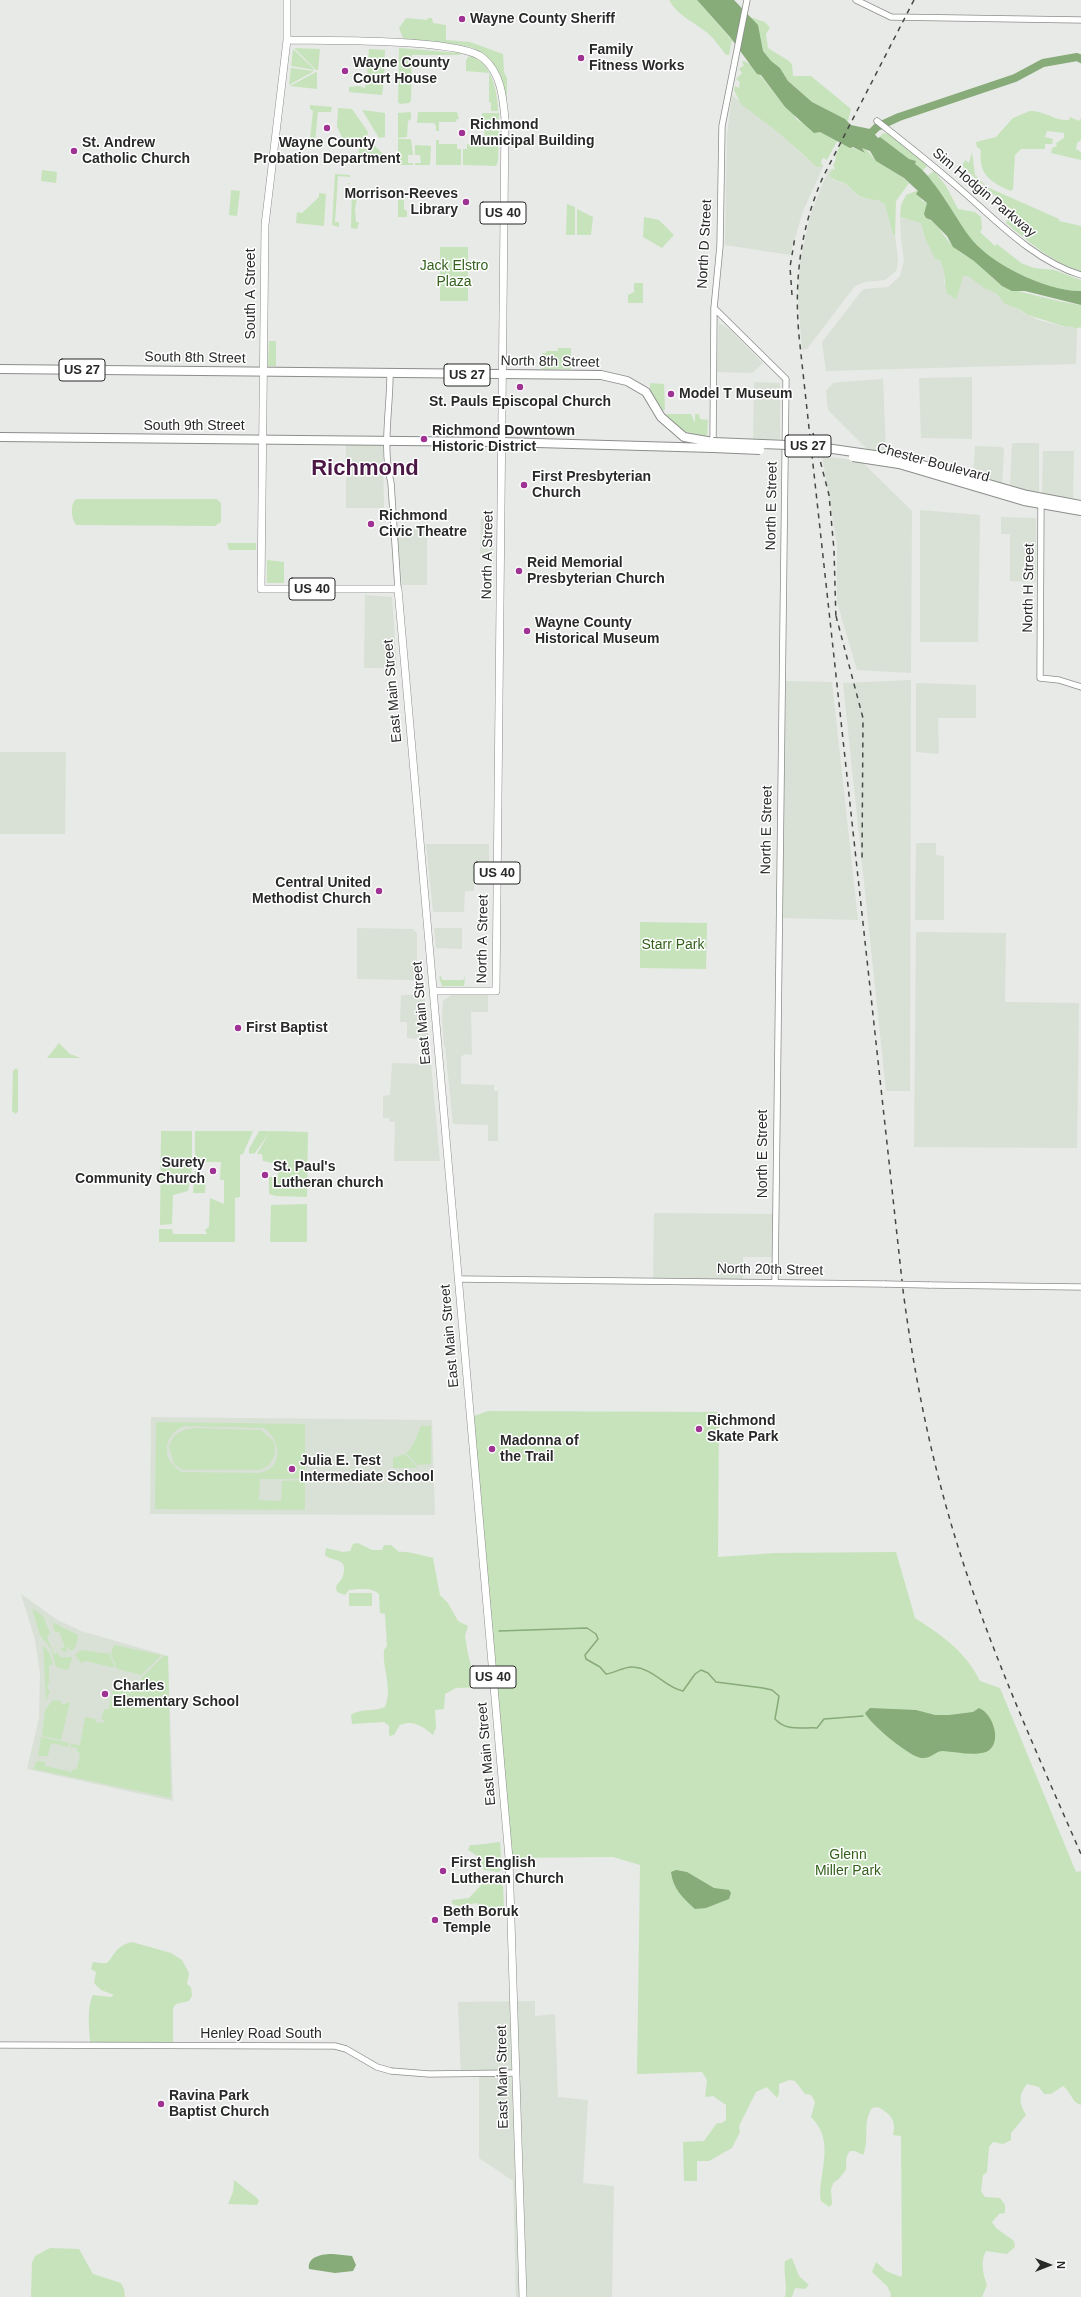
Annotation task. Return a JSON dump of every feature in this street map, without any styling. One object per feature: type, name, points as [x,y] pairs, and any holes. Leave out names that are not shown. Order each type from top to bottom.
[{"type":"highway","name":"South 8th Street","points":[[0,369],[390,374]]},
{"type":"highway","name":"North 8th Street","points":[[390,374],[601,375],[627,381],[646,392],[661,417],[684,437]]},
{"type":"highway","name":"South 9th Street","points":[[0,437],[388,442]]},
{"type":"highway","name":"Chester Boulevard","points":[[684,437],[713,445]]},
{"type":"highway","name":"US 27","points":[[388,442],[502,442]]},
{"type":"highway","name":"Chester Boulevard","points":[[502,442],[631,444],[658,447],[713,445],[785,448],[812,446],[900,462],[1081,511]]},
{"type":"highway","name":"Chester Boulevard","points":[[1042,501],[1081,505]]},
{"type":"main road","name":"South A Street","points":[[287,0],[288,40],[279,124],[266,204],[261,589],[398,589]]},
{"type":"main road","name":"North A Street","points":[[288,40],[394,42],[458,48],[472,52],[483,58],[500,83],[505,119],[496,991],[434,991]]},
{"type":"main road","name":"East Main Street","points":[[398,589],[509,1858],[523,2297]]},
{"type":"street","name":"North D Street","points":[[713,445],[714,308],[720,246],[721,144],[723,116],[747,0]]},
{"type":"street","points":[[856,0],[891,17],[1081,20]]},
{"type":"street","name":"Sim Hodgin Parkway","points":[[877,121],[1026,245],[1052,263],[1081,276]]},
{"type":"street","name":"North E Street","points":[[714,308],[786,379],[775,1282]]},
{"type":"street","name":"East Main Street","points":[[390,374],[388,470],[391,483],[398,589]]},
{"type":"street","name":"North H Street","points":[[1042,501],[1040,678],[1059,680],[1081,687]]},
{"type":"street","name":"North 20th Street","points":[[459,1279],[1081,1287]]},
{"type":"street","name":"Henley Road South","points":[[0,2045],[335,2046],[346,2048],[377,2067],[391,2071],[429,2074],[516,2073]]},
{"type":"shaded area","points":[[697,0],[734,0],[758,25],[763,51],[771,61],[780,68],[788,81],[812,102],[845,119],[851,125],[870,129],[878,138],[880,137],[909,159],[916,161],[915,164],[937,187],[969,236],[990,257],[1020,274],[1052,287],[1081,291],[1081,305],[1025,291],[1012,291],[1002,286],[974,261],[953,247],[947,236],[931,220],[926,218],[924,214],[927,203],[916,194],[918,191],[904,178],[876,161],[870,151],[862,148],[865,153],[853,147],[850,148],[820,132],[814,133],[785,107],[761,75],[757,74],[730,37]]},
{"type":"shaded area","points":[[732,95],[775,130],[807,159],[824,165],[803,211],[790,255],[725,245],[727,135]]},
{"type":"shaded area","points":[[829,168],[832,179],[845,184],[863,198],[879,199],[885,205],[893,235],[895,235],[898,260],[897,270],[885,280],[865,282],[855,286],[807,349],[802,350],[798,296],[800,262],[810,216]]},
{"type":"shaded area","points":[[900,217],[921,223],[925,238],[945,268],[944,281],[951,295],[957,298],[961,279],[963,276],[968,276],[996,293],[1005,303],[1038,320],[1065,327],[1072,326],[1077,330],[1076,364],[826,371],[822,342],[860,293],[864,289],[888,287],[900,276],[904,260]]},
{"type":"shaded area","points":[[719,323],[728,328],[763,363],[752,373],[717,372]]},
{"type":"shaded area","points":[[972,377],[972,439],[921,438],[919,378]]},
{"type":"shaded area","points":[[883,379],[886,452],[868,450],[828,410],[826,391],[833,383]]},
{"type":"shaded area","points":[[754,382],[780,384],[780,439],[753,439]]},
{"type":"shaded area","points":[[1012,443],[1039,443],[1039,494],[1010,487]]},
{"type":"shaded area","points":[[346,445],[383,445],[384,508],[346,508]]},
{"type":"shaded area","points":[[975,446],[1002,447],[1004,449],[1002,486],[973,478]]},
{"type":"shaded area","points":[[1043,451],[1074,451],[1073,500],[1042,495]]},
{"type":"shaded area","points":[[822,456],[861,461],[912,511],[911,673],[857,670],[837,602],[837,544]]},
{"type":"shaded area","points":[[920,510],[980,515],[978,642],[920,642]]},
{"type":"shaded area","points":[[1001,517],[1036,518],[1036,582],[1010,581],[1010,534],[1001,534]]},
{"type":"shaded area","points":[[481,518],[493,519],[493,554],[480,554]]},
{"type":"shaded area","points":[[397,529],[427,529],[427,585],[402,585]]},
{"type":"shaded area","points":[[365,595],[392,597],[397,668],[364,668]]},
{"type":"shaded area","points":[[911,680],[910,1091],[886,1091],[843,683]]},
{"type":"shaded area","points":[[786,681],[832,682],[858,920],[782,918]]},
{"type":"shaded area","points":[[916,683],[976,685],[976,718],[938,718],[939,754],[916,752]]},
{"type":"shaded area","points":[[0,752],[66,752],[65,834],[0,834]]},
{"type":"shaded area","points":[[916,843],[936,843],[936,855],[944,856],[944,920],[915,920]]},
{"type":"shaded area","points":[[426,844],[489,844],[489,863],[474,863],[474,891],[465,891],[464,912],[433,912]]},
{"type":"shaded area","points":[[357,928],[413,929],[417,933],[417,976],[414,980],[357,979]]},
{"type":"shaded area","points":[[434,928],[462,928],[462,949],[436,948]]},
{"type":"shaded area","points":[[916,932],[1006,933],[1005,1002],[1079,1003],[1077,1148],[914,1147]]},
{"type":"shaded area","points":[[401,995],[423,995],[425,999],[429,1040],[407,1038],[407,1022],[400,1022]]},
{"type":"shaded area","points":[[451,995],[488,995],[488,1012],[471,1012],[472,1055],[465,1054],[461,1057],[461,1084],[494,1085],[494,1091],[498,1091],[498,1141],[488,1141],[488,1125],[453,1124],[442,1019],[443,1001]]},
{"type":"shaded area","points":[[392,1063],[431,1064],[440,1161],[394,1161],[395,1122],[390,1122],[389,1118],[383,1118],[383,1096],[390,1095]]},
{"type":"shaded area","points":[[654,1213],[775,1214],[775,1257],[743,1257],[743,1282],[653,1281]]},
{"type":"shaded area","name":"Julia E. Test Intermediate School","points":[[151,1417],[432,1420],[435,1515],[150,1514]]},
{"type":"shaded area","name":"Charles Elementary School","points":[[21,1594],[56,1619],[81,1631],[168,1656],[173,1801],[27,1769],[39,1718],[40,1673],[35,1640]]},
{"type":"shaded area","points":[[870,1708],[916,1710],[935,1715],[949,1715],[973,1712],[979,1708],[989,1716],[992,1723],[995,1737],[994,1743],[986,1752],[971,1754],[940,1751],[928,1757],[921,1758],[908,1752],[882,1732],[865,1713]]},
{"type":"shaded area","points":[[676,1870],[687,1872],[714,1888],[729,1890],[731,1893],[729,1899],[706,1908],[695,1909],[676,1888],[671,1872]]},
{"type":"shaded area","points":[[535,2001],[535,2016],[555,2014],[558,2097],[588,2100],[583,2183],[614,2186],[612,2297],[516,2297],[513,2181],[479,2158],[479,2076],[461,2077],[458,2002]]},
{"type":"shaded area","points":[[333,2254],[352,2256],[356,2265],[353,2271],[335,2273],[309,2269],[310,2261],[316,2257],[320,2255]]},
{"type":"green space","points":[[669,0],[697,0],[732,40],[729,55],[726,55],[708,33],[680,14]]},
{"type":"green space","points":[[750,17],[765,22],[770,28],[766,34],[768,48],[789,61],[792,65],[793,76],[811,76],[851,109],[848,121],[812,102],[788,81],[780,68],[770,61],[763,51]]},
{"type":"green space","points":[[406,18],[427,20],[428,18],[432,18],[433,23],[446,25],[446,40],[470,42],[503,54],[504,72],[507,78],[507,108],[498,75],[493,64],[486,56],[478,50],[467,46],[414,41],[403,38],[399,28]]},
{"type":"green space","points":[[294,48],[320,49],[318,70],[316,70]]},
{"type":"green space","points":[[399,48],[459,53],[461,55],[412,55],[411,101],[409,103],[400,104],[398,102]]},
{"type":"green space","points":[[293,49],[315,70],[291,66]]},
{"type":"green space","points":[[369,49],[385,50],[384,77],[367,75]]},
{"type":"green space","points":[[469,56],[477,58],[488,70],[495,86],[498,111],[491,111],[491,103],[489,102],[489,73],[466,71],[466,60]]},
{"type":"green space","points":[[744,61],[753,66],[785,107],[794,114],[796,119],[808,126],[810,130],[820,132],[837,141],[827,160],[823,158],[821,161],[822,166],[817,167],[775,130],[741,104],[734,90],[735,86],[739,88],[740,82],[736,79],[742,73],[739,69],[744,65],[742,62]]},
{"type":"green space","points":[[291,68],[314,71],[289,85]]},
{"type":"green space","points":[[316,72],[317,89],[290,86]]},
{"type":"green space","points":[[367,77],[384,79],[382,95],[349,92],[349,87],[359,86],[365,88]]},
{"type":"green space","points":[[310,105],[332,107],[331,112],[318,112],[315,141],[310,139],[313,111],[310,109]]},
{"type":"green space","points":[[338,108],[352,109],[368,132],[367,137],[360,143],[359,141],[343,139],[337,127]]},
{"type":"green space","points":[[362,110],[385,113],[385,137],[379,138]]},
{"type":"green space","points":[[1030,111],[1040,112],[1063,120],[1069,120],[1070,117],[1079,121],[1081,118],[1081,140],[1077,143],[1076,149],[1081,152],[1081,160],[1051,153],[1052,148],[1057,146],[1056,143],[1064,138],[1064,133],[1047,131],[1045,137],[1053,139],[1052,144],[1045,144],[1045,149],[1021,149],[1015,155],[1013,189],[1011,191],[997,184],[987,176],[981,165],[981,150],[977,147],[976,142],[996,137],[1013,118]]},
{"type":"green space","points":[[411,112],[411,119],[408,121],[407,137],[398,138],[398,113]]},
{"type":"green space","points":[[418,112],[457,112],[459,119],[457,119],[456,122],[439,122],[439,131],[436,131],[436,126],[434,123],[417,123]]},
{"type":"green space","points":[[482,113],[499,113],[498,161],[496,166],[463,165],[463,149],[467,149],[467,144],[484,144],[485,122],[482,122]]},
{"type":"green space","points":[[883,133],[889,134],[927,166],[922,171],[914,164],[916,161],[909,159],[879,138]]},
{"type":"green space","points":[[398,139],[411,139],[413,155],[408,155],[408,163],[413,163],[413,165],[398,165]]},
{"type":"green space","points":[[436,140],[439,140],[439,144],[457,144],[457,149],[461,149],[461,165],[436,165]]},
{"type":"green space","points":[[841,143],[865,153],[862,147],[879,162],[909,183],[896,201],[895,235],[893,235],[885,205],[880,201],[859,196],[849,186],[829,176],[832,168],[834,170],[835,168],[833,166],[836,159],[835,157]]},
{"type":"green space","points":[[374,145],[385,156],[385,159],[379,163],[358,159],[359,147],[365,149]]},
{"type":"green space","points":[[415,145],[431,146],[430,165],[415,165],[415,163],[421,163],[420,155],[415,155]]},
{"type":"green space","points":[[972,152],[975,175],[987,187],[1059,219],[1059,221],[1081,226],[1081,271],[1061,263],[1051,257],[1006,223],[1008,218],[1017,215],[962,166],[965,160],[969,163]]},
{"type":"green space","points":[[42,170],[57,172],[56,183],[41,181]]},
{"type":"green space","points":[[934,171],[946,186],[958,209],[975,212],[981,217],[982,229],[980,232],[995,246],[997,244],[1021,263],[1034,268],[1054,270],[1081,280],[1081,291],[1052,287],[1022,276],[1008,269],[982,251],[968,236],[933,182],[927,176]]},
{"type":"green space","points":[[335,174],[350,175],[350,177],[338,176],[335,222],[339,222],[339,227],[332,225]]},
{"type":"green space","points":[[355,186],[358,192],[355,209],[356,222],[359,222],[357,229],[351,228],[352,187]]},
{"type":"green space","points":[[231,190],[240,191],[237,216],[229,215]]},
{"type":"green space","points":[[918,191],[922,201],[927,203],[926,218],[935,224],[951,245],[957,250],[976,262],[993,279],[1004,286],[1017,291],[1066,303],[1081,305],[1081,327],[1075,329],[1072,326],[1066,327],[1028,315],[1019,309],[1005,304],[996,293],[984,288],[968,276],[963,276],[957,298],[954,299],[951,295],[947,294],[942,264],[940,260],[935,259],[925,238],[921,223],[900,217],[901,205],[906,195]]},
{"type":"green space","points":[[319,193],[326,194],[324,226],[296,223],[297,212],[302,213],[319,197]]},
{"type":"green space","points":[[398,193],[404,193],[404,209],[407,211],[407,217],[398,217]]},
{"type":"green space","points":[[567,204],[575,207],[575,235],[566,235]]},
{"type":"green space","points":[[577,209],[593,217],[591,235],[577,235]]},
{"type":"green space","points":[[644,217],[659,220],[674,235],[662,248],[643,237]]},
{"type":"green space","name":"Jack Elstro Plaza","points":[[440,247],[468,247],[468,301],[440,301]]},
{"type":"green space","points":[[634,283],[643,283],[643,303],[628,303],[628,295],[634,292]]},
{"type":"green space","points":[[269,341],[276,341],[276,366],[268,366]]},
{"type":"green space","points":[[558,348],[571,348],[571,369],[542,369],[542,353],[546,353],[546,351],[558,351]]},
{"type":"green space","points":[[650,383],[664,384],[665,410],[661,410],[650,392]]},
{"type":"green space","points":[[665,414],[691,414],[695,423],[695,414],[699,414],[700,419],[708,420],[707,436],[682,431]]},
{"type":"green space","points":[[76,499],[217,499],[221,503],[221,522],[215,526],[76,525],[72,512],[73,504]]},
{"type":"green space","points":[[227,543],[256,543],[256,550],[229,550]]},
{"type":"green space","points":[[267,560],[284,562],[284,583],[267,583]]},
{"type":"green space","name":"Starr Park","points":[[640,922],[707,923],[706,969],[640,968]]},
{"type":"green space","points":[[441,976],[442,980],[463,980],[465,976],[464,986],[442,986],[439,977]]},
{"type":"green space","points":[[59,1043],[70,1054],[81,1058],[47,1058]]},
{"type":"green space","points":[[16,1068],[18,1070],[18,1111],[16,1114],[12,1111],[13,1071]]},
{"type":"green space","points":[[161,1131],[192,1131],[192,1168],[188,1191],[173,1195],[172,1224],[160,1225]]},
{"type":"green space","points":[[195,1131],[253,1131],[243,1154],[240,1155],[240,1197],[235,1198],[235,1242],[159,1242],[159,1229],[172,1229],[173,1234],[207,1234],[205,1230],[209,1227],[210,1198],[224,1204],[224,1180],[220,1180],[221,1162],[202,1162],[201,1165],[195,1165]]},
{"type":"green space","points":[[259,1131],[269,1131],[269,1133],[255,1153],[249,1154],[249,1149]]},
{"type":"green space","points":[[270,1131],[308,1132],[307,1197],[276,1196],[269,1194],[269,1177],[278,1177],[278,1164],[263,1161],[262,1154],[257,1154]]},
{"type":"green space","points":[[195,1171],[201,1171],[201,1174],[206,1174],[205,1193],[193,1193]]},
{"type":"green space","points":[[307,1204],[307,1242],[270,1242],[271,1205]]},
{"type":"green space","name":"Glenn Miller Park","points":[[488,1411],[719,1412],[718,1557],[775,1553],[896,1552],[915,1618],[935,1631],[952,1645],[974,1670],[980,1681],[1000,1688],[1076,1872],[1081,1871],[1081,2105],[1073,2099],[1063,2086],[1051,2094],[1044,2094],[1039,2087],[1027,2084],[1020,2099],[1026,2115],[1011,2133],[1011,2140],[1003,2144],[993,2142],[989,2147],[987,2172],[983,2175],[981,2191],[985,2197],[1000,2198],[1005,2205],[1005,2213],[999,2214],[992,2222],[996,2228],[1014,2241],[1015,2247],[1007,2254],[986,2251],[983,2259],[983,2268],[987,2285],[982,2297],[890,2297],[891,2294],[887,2286],[872,2272],[876,2262],[886,2271],[901,2277],[902,2275],[901,2136],[893,2135],[894,2125],[892,2118],[878,2107],[872,2108],[867,2120],[866,2143],[863,2155],[855,2151],[850,2151],[848,2154],[846,2158],[846,2170],[838,2180],[834,2182],[831,2189],[832,2204],[829,2207],[821,2201],[820,2195],[824,2144],[818,2126],[811,2117],[815,2102],[811,2095],[805,2094],[795,2081],[789,2080],[779,2084],[779,2093],[777,2098],[767,2087],[756,2092],[739,2126],[740,2132],[732,2148],[709,2161],[697,2161],[697,2181],[684,2181],[683,2142],[704,2141],[717,2123],[722,2123],[726,2120],[726,2105],[713,2096],[705,2097],[707,2080],[702,2072],[637,2074],[640,1865],[613,1857],[509,1858],[469,1418]]},
{"type":"green space","points":[[156,1422],[305,1424],[305,1510],[155,1509]],"holes":[[[184,1426],[264,1428],[270,1433],[277,1446],[276,1460],[273,1466],[260,1473],[182,1472],[170,1461],[167,1448],[171,1435]],[[260,1479],[302,1479],[303,1480],[282,1481],[281,1501],[259,1500]]]},
{"type":"green space","points":[[421,1426],[431,1426],[431,1464],[417,1465],[406,1453],[413,1445]]},
{"type":"green space","points":[[195,1428],[261,1430],[274,1442],[275,1451],[273,1459],[268,1466],[259,1470],[183,1470],[174,1464],[169,1447],[175,1435],[182,1431]]},
{"type":"green space","points":[[405,1454],[418,1468],[393,1468],[393,1458]]},
{"type":"green space","points":[[358,1543],[372,1550],[382,1550],[384,1545],[391,1545],[399,1552],[433,1558],[440,1595],[448,1603],[458,1621],[468,1626],[465,1636],[468,1654],[473,1673],[483,1685],[482,1687],[456,1688],[445,1694],[444,1709],[435,1710],[436,1728],[433,1735],[426,1729],[414,1723],[405,1723],[400,1725],[394,1735],[389,1736],[389,1726],[384,1722],[352,1724],[351,1715],[385,1707],[388,1692],[384,1664],[384,1650],[387,1646],[385,1614],[380,1613],[379,1594],[372,1590],[365,1589],[349,1590],[345,1595],[337,1592],[336,1587],[342,1577],[344,1566],[339,1561],[325,1555],[326,1548],[343,1552],[350,1551],[353,1544]]},
{"type":"green space","points":[[349,1593],[372,1593],[372,1606],[349,1606]]},
{"type":"green space","points":[[32,1608],[43,1616],[50,1633],[47,1637],[54,1654],[57,1653],[61,1657],[71,1657],[72,1659],[68,1670],[56,1667],[51,1649],[40,1635]]},
{"type":"green space","points":[[52,1622],[78,1635],[73,1650],[71,1651],[68,1647],[66,1648],[68,1652],[62,1651],[61,1648],[65,1647],[59,1632],[55,1632]]},
{"type":"green space","points":[[43,1645],[49,1652],[53,1664],[49,1666],[49,1681],[47,1689],[50,1691],[46,1701]]},
{"type":"green space","points":[[114,1645],[161,1656],[141,1675],[117,1669],[111,1654]]},
{"type":"green space","points":[[81,1650],[110,1654],[115,1668],[85,1661],[81,1663],[75,1655]]},
{"type":"green space","points":[[164,1656],[168,1656],[171,1798],[33,1769],[37,1761],[45,1762],[45,1766],[72,1772],[73,1769],[77,1769],[80,1753],[77,1752],[77,1748],[70,1747],[71,1744],[80,1745],[85,1717],[96,1719],[96,1722],[103,1723],[104,1720],[101,1719],[104,1709],[109,1709],[110,1701],[118,1700],[118,1696],[117,1699],[111,1700],[114,1687],[129,1690],[129,1694],[131,1691],[138,1690],[142,1677]]},
{"type":"green space","points":[[53,1700],[61,1701],[61,1705],[70,1702],[61,1740],[42,1736],[45,1710]]},
{"type":"green space","points":[[41,1737],[69,1743],[68,1747],[51,1743],[48,1756],[38,1756]]},
{"type":"green space","points":[[500,1842],[502,1868],[499,1872],[484,1870],[479,1857],[468,1850],[470,1845]]},
{"type":"green space","points":[[498,1882],[503,1886],[504,1906],[501,1908],[478,1906],[477,1903],[459,1906],[452,1904],[452,1900],[469,1898],[483,1883]]},
{"type":"green space","points":[[132,1942],[171,1953],[182,1960],[189,1973],[187,1984],[191,1987],[192,1996],[189,2001],[176,2004],[173,2008],[173,2044],[91,2043],[90,2041],[89,2011],[93,1995],[111,1997],[114,1995],[101,1990],[94,1983],[96,1972],[91,1969],[93,1962],[108,1962],[117,1950]]},
{"type":"green space","points":[[234,2180],[257,2198],[259,2201],[257,2205],[228,2204],[233,2192]]},
{"type":"green space","points":[[50,2248],[79,2249],[93,2274],[121,2283],[124,2289],[125,2297],[31,2297],[32,2263],[35,2256]]},
{"type":"green space","points":[[792,2258],[799,2276],[809,2285],[805,2289],[795,2288],[792,2297],[785,2297],[785,2261]]},
{"type":"waterway","points":[[868,136],[877,127],[899,117],[1015,78],[1043,63],[1077,57],[1081,59]]},
{"type":"waterway","points":[[499,1631],[587,1628],[596,1634],[598,1639],[585,1655],[586,1659],[600,1667],[606,1674],[630,1667],[640,1668],[653,1674],[671,1686],[683,1691],[695,1674],[701,1670],[708,1673],[716,1682],[772,1690],[779,1696],[775,1719],[785,1726],[817,1728],[824,1719],[863,1716]]},
{"type":"railway","points":[[914,0],[823,177],[815,197],[800,255],[797,295],[799,336],[903,1290],[914,1366],[939,1478],[949,1516],[972,1589],[1010,1689],[1081,1854]]},
{"type":"railway","points":[[792,295],[790,267],[795,237]]},
{"type":"railway","points":[[813,433],[829,495],[834,550],[836,621]]},
{"type":"railway","points":[[836,616],[863,718],[862,862]]},
{"type":"place","name":"Wayne County Sheriff","points":[[462,19]]},
{"type":"place","name":"Family Fitness Works","points":[[581,58]]},
{"type":"place","name":"Wayne County Court House","points":[[345,71]]},
{"type":"place","name":"Wayne County Probation Department","points":[[327,128]]},
{"type":"place","name":"Richmond Municipal Building","points":[[462,133]]},
{"type":"place","name":"St. Andrew Catholic Church","points":[[74,151]]},
{"type":"place","name":"Morrison-Reeves Library","points":[[466,202]]},
{"type":"place","name":"St. Pauls Episcopal Church","points":[[520,387]]},
{"type":"place","name":"Model T Museum","points":[[671,394]]},
{"type":"place","name":"Richmond Downtown Historic District","points":[[424,439]]},
{"type":"place","name":"First Presbyterian Church","points":[[524,485]]},
{"type":"place","name":"Richmond Civic Theatre","points":[[371,524]]},
{"type":"place","name":"Reid Memorial Presbyterian Church","points":[[519,571]]},
{"type":"place","name":"Wayne County Historical Museum","points":[[527,631]]},
{"type":"place","name":"Central United Methodist Church","points":[[379,891]]},
{"type":"place","name":"First Baptist","points":[[238,1028]]},
{"type":"place","name":"Surety Community Church","points":[[213,1171]]},
{"type":"place","name":"St. Paul's Lutheran church","points":[[265,1175]]},
{"type":"place","name":"Richmond Skate Park","points":[[699,1429]]},
{"type":"place","name":"Madonna of the Trail","points":[[492,1449]]},
{"type":"place","name":"Julia E. Test Intermediate School","points":[[292,1469]]},
{"type":"place","name":"Charles Elementary School","points":[[105,1694]]},
{"type":"place","name":"First English Lutheran Church","points":[[443,1871]]},
{"type":"place","name":"Beth Boruk Temple","points":[[435,1920]]},
{"type":"place","name":"Ravina Park Baptist Church","points":[[161,2104]]},
{"type":"district","name":"Richmond","points":[[365,469]]}]
